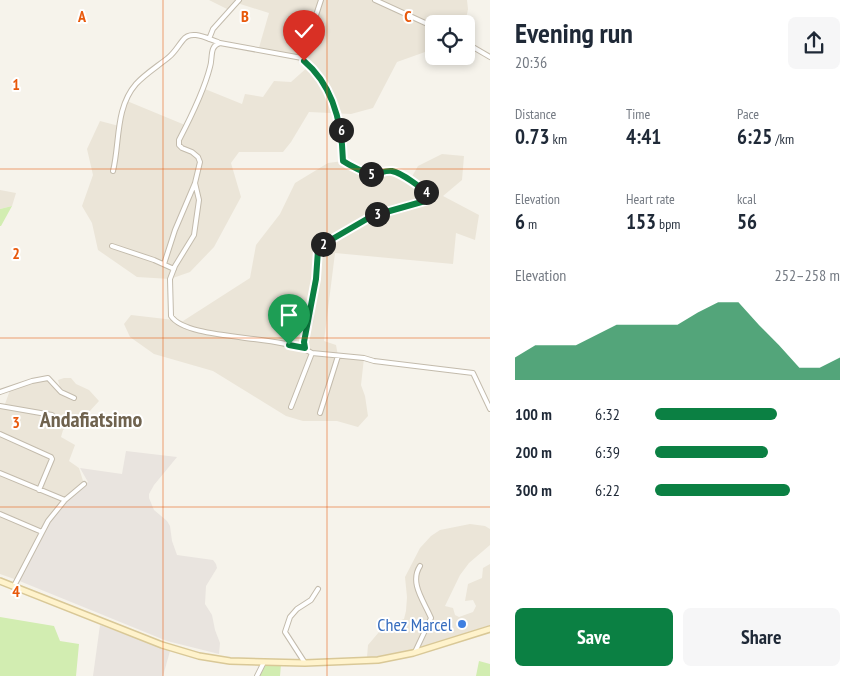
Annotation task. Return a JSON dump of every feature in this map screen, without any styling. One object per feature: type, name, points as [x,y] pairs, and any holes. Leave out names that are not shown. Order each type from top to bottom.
[{"type":"main road","points":[[0,581],[168,647],[214,659],[305,663],[378,660],[415,652],[490,629]]},
{"type":"street","points":[[210,39],[213,29],[239,0]]},
{"type":"street","points":[[302,58],[321,0]]},
{"type":"street","points":[[375,0],[425,23]]},
{"type":"street","points":[[113,171],[117,156],[116,141],[119,126],[129,93],[138,82],[171,55],[188,36],[193,34],[220,43],[302,58],[319,75],[336,109],[343,139],[343,161],[349,166],[372,174],[393,171],[410,180],[429,195],[429,198],[425,201],[372,216],[322,245],[318,250],[316,279],[304,342],[305,348]]},
{"type":"street","points":[[164,264],[175,230],[195,183],[200,162],[198,157],[192,152],[179,145],[179,140],[201,92],[210,66],[212,48],[215,44],[220,43]]},
{"type":"street","points":[[475,48],[490,57]]},
{"type":"street","points":[[195,183],[199,200],[194,235],[170,279],[171,316],[178,325],[193,330],[275,341],[305,348],[312,353],[473,373],[490,409]]},
{"type":"street","points":[[112,246],[174,269]]},
{"type":"street","points":[[291,407],[312,353]]},
{"type":"street","points":[[320,413],[338,356]]},
{"type":"street","points":[[0,392],[32,381],[48,378],[61,392],[74,398]]},
{"type":"street","points":[[0,406],[52,415]]},
{"type":"street","points":[[0,434],[51,457],[50,466],[39,490]]},
{"type":"street","points":[[0,473],[65,500]]},
{"type":"street","points":[[14,586],[48,522],[65,500],[84,484]]},
{"type":"street","points":[[0,514],[42,532]]},
{"type":"street","points":[[415,652],[431,618],[417,589],[415,580],[420,566]]},
{"type":"street","points":[[305,663],[285,632],[286,626],[297,609],[311,600],[318,589]]},
{"type":"street","points":[[257,676],[264,662]]},
{"type":"shaded area","points":[[209,0],[467,0],[468,9],[467,15],[425,15],[425,52],[397,62],[373,108],[351,114],[309,112],[283,152],[239,152],[231,163],[241,197],[214,247],[190,272],[170,279],[137,277],[98,250],[92,223],[82,206],[93,175],[87,149],[100,121],[119,126],[127,101],[185,125],[205,89],[242,104],[245,94],[263,97],[274,81],[291,82],[309,66],[302,58],[258,51],[269,13],[237,3],[231,11]]},
{"type":"shaded area","points":[[442,154],[464,156],[462,180],[443,196],[479,215],[475,240],[456,233],[453,264],[335,253],[324,341],[336,345],[338,356],[364,358],[361,385],[368,416],[358,427],[337,421],[303,421],[286,416],[213,371],[154,354],[130,337],[124,324],[131,315],[183,321],[250,278],[256,245],[280,214],[295,183],[328,163],[343,161],[372,174],[393,171],[410,180],[418,166]]},
{"type":"shaded area","points":[[0,190],[16,193],[12,206],[0,209]]},
{"type":"shaded area","points":[[71,378],[76,384],[89,390],[99,401],[88,413],[63,430],[61,437],[75,445],[69,461],[79,468],[84,484],[17,580],[0,574],[0,407],[53,414],[5,404],[10,390],[37,381],[48,380],[61,395],[73,401],[76,399],[60,387],[58,380]]},
{"type":"shaded area","points":[[126,451],[177,457],[154,485],[149,498],[154,510],[170,526],[172,541],[177,555],[213,560],[216,564],[217,568],[206,586],[205,604],[212,615],[220,643],[219,654],[167,641],[17,580],[48,521],[65,500],[88,482],[80,468],[122,474]]},
{"type":"shaded area","points":[[470,524],[485,526],[490,529],[490,545],[469,563],[460,575],[445,606],[453,608],[455,615],[459,617],[473,612],[476,606],[473,600],[465,601],[468,584],[482,578],[483,568],[490,564],[490,625],[403,654],[376,659],[367,657],[368,645],[379,632],[404,619],[407,597],[405,577],[420,548],[431,536],[440,530]]},
{"type":"shaded area","points":[[100,625],[170,651],[163,676],[93,676]]},
{"type":"green space","points":[[12,206],[1,226],[0,226],[0,209]]},
{"type":"green space","points":[[0,617],[54,626],[60,641],[79,644],[76,676],[0,676]]},
{"type":"green space","points":[[479,661],[490,664],[490,676],[476,676]]},
{"type":"green space","points":[[265,664],[281,664],[280,676],[259,676]]},
{"type":"place","name":"Chez Marcel","points":[[462,624]]},
{"type":"district","name":"Andafiatsimo","points":[[91,419]]},
{"type":"route","points":[[289,345],[305,348],[304,342],[316,279],[318,250],[322,245],[341,232],[372,216],[408,204],[425,201],[429,198],[427,192],[393,171],[372,174],[349,166],[343,161],[343,139],[336,109],[319,75],[304,61]]}]
